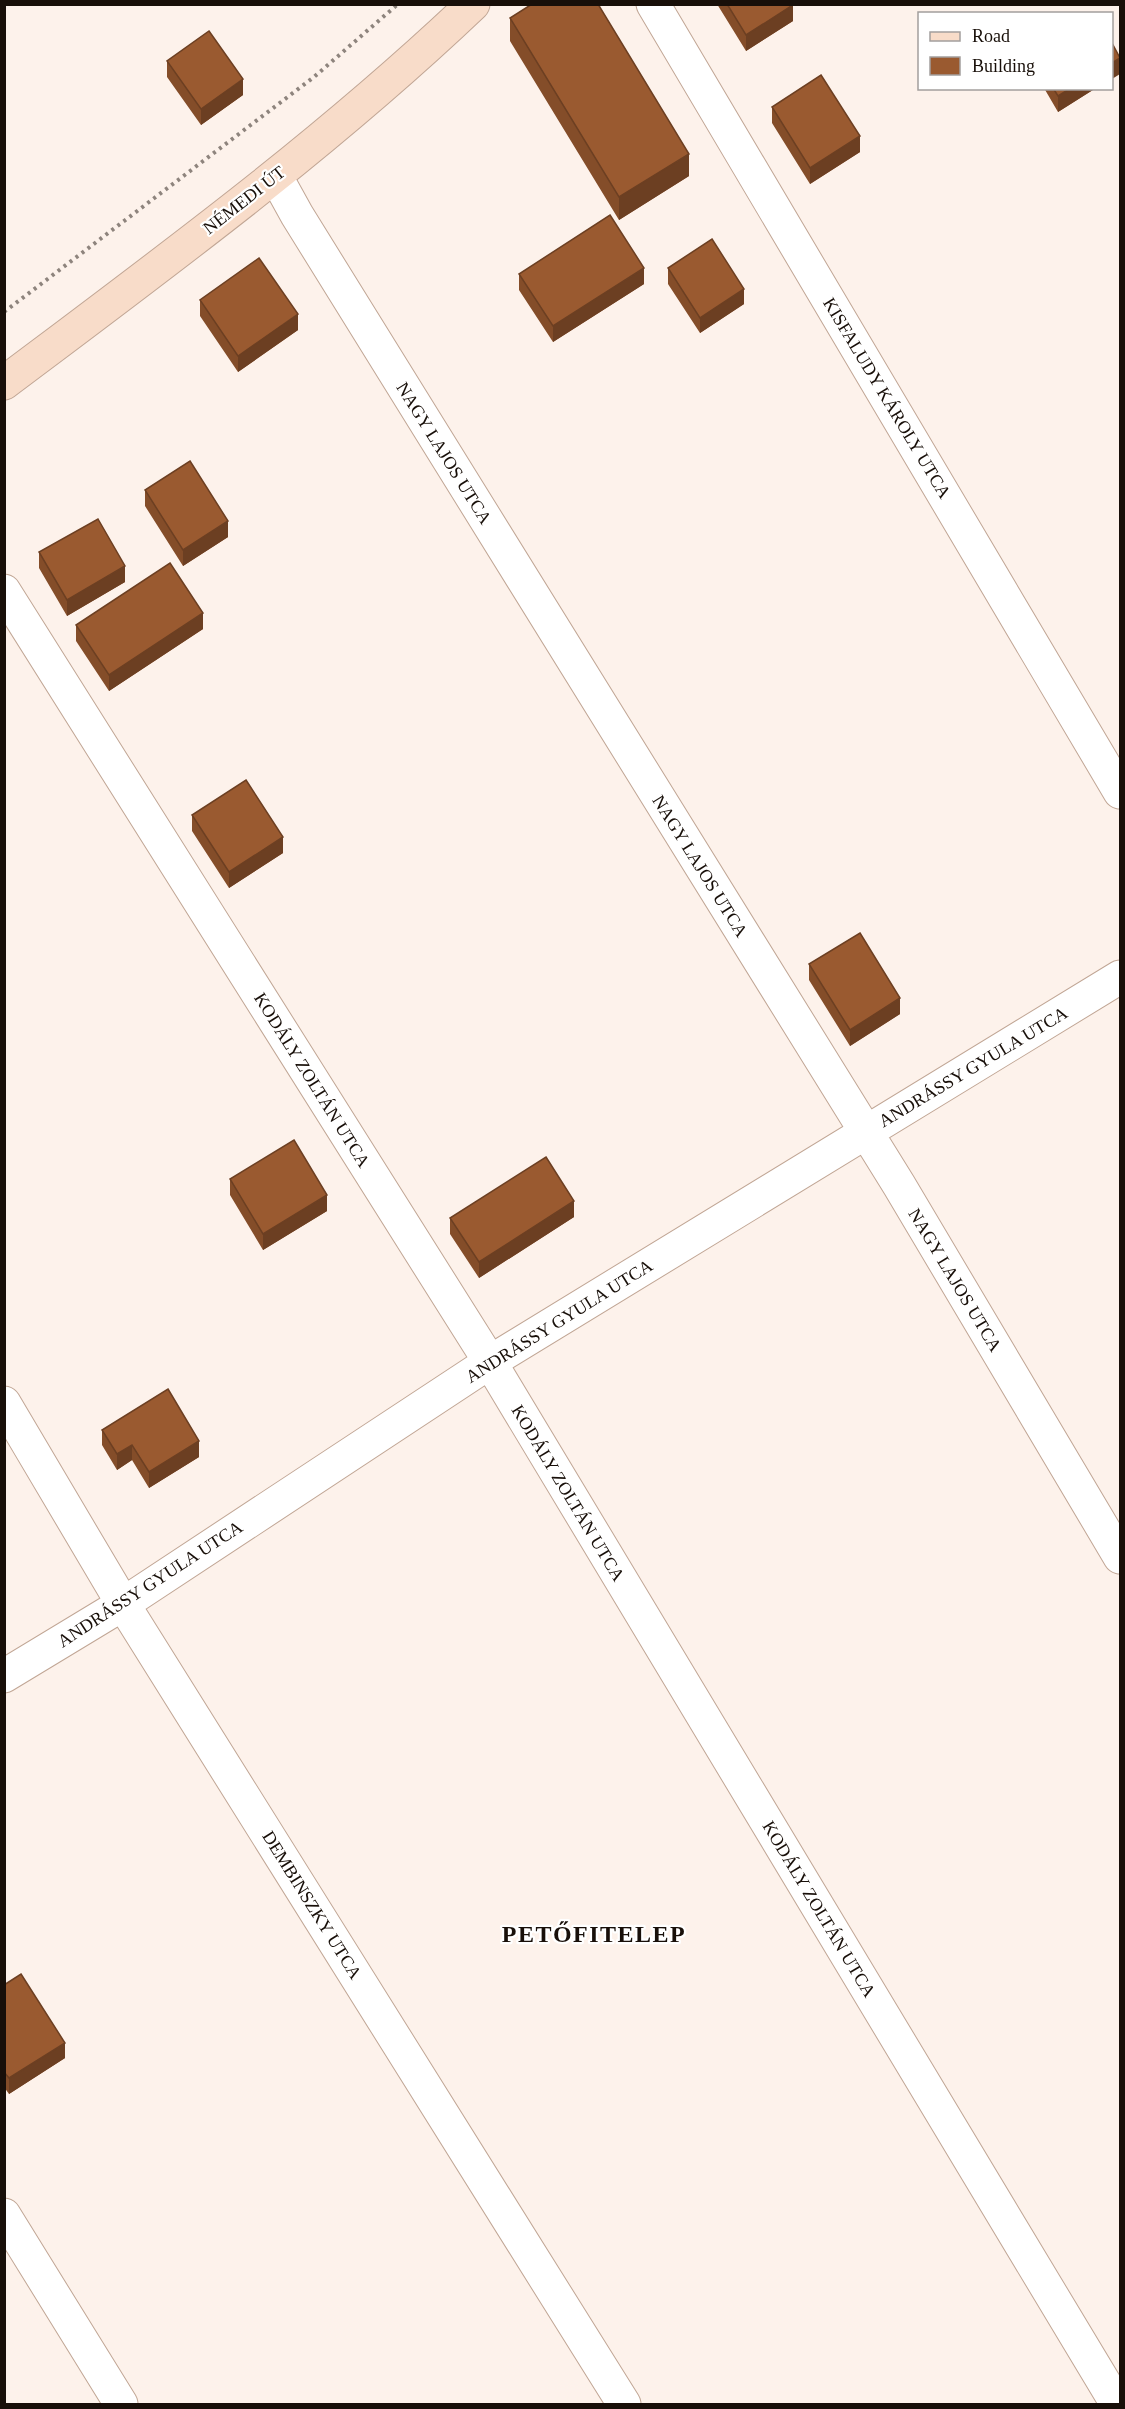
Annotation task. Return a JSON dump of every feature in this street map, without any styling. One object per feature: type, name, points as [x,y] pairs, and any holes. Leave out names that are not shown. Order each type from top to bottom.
[{"type":"main road","name":"NÉMEDI ÚT","points":[[4,383],[276,177],[439,37],[473,4]]},
{"type":"street","name":"KISFALUDY KÁROLY UTCA","points":[[653,4],[1120,792]]},
{"type":"street","name":"NAGY LAJOS UTCA","points":[[276,177],[297,216],[866,1132],[1120,1557]]},
{"type":"street","name":"KODÁLY ZOLTÁN UTCA","points":[[4,591],[490,1362],[1118,2404]]},
{"type":"street","name":"ANDRÁSSY GYULA UTCA","points":[[4,1676],[123,1604],[490,1362],[1120,977]]},
{"type":"street","name":"DEMBINSZKY UTCA","points":[[4,1402],[123,1604],[624,2404]]},
{"type":"street","points":[[4,2215],[122,2404]]},
{"type":"path","points":[[4,312],[314,77],[398,4]]},
{"type":"building","points":[[532,4],[598,4],[689,154],[619,197],[510,18]]},
{"type":"building","points":[[727,4],[793,4],[793,5],[746,35]]},
{"type":"building","points":[[209,31],[243,79],[201,109],[167,61]]},
{"type":"building","points":[[1113,45],[1120,58],[1113,62]]},
{"type":"building","points":[[821,75],[860,136],[810,168],[772,107]]},
{"type":"building","points":[[1054,90],[1068,90],[1058,96]]},
{"type":"building","points":[[610,215],[644,268],[553,326],[519,274]]},
{"type":"building","points":[[712,239],[744,289],[700,318],[668,268]]},
{"type":"building","points":[[259,258],[298,314],[238,356],[200,300]]},
{"type":"building","points":[[190,461],[228,521],[183,550],[145,490]]},
{"type":"building","points":[[98,519],[125,566],[67,600],[39,552]]},
{"type":"building","points":[[170,563],[203,613],[109,675],[76,625]]},
{"type":"building","points":[[246,780],[283,837],[229,872],[192,815]]},
{"type":"building","points":[[860,933],[900,998],[850,1030],[809,964]]},
{"type":"building","points":[[294,1140],[327,1195],[263,1234],[230,1179]]},
{"type":"building","points":[[546,1157],[574,1201],[479,1262],[450,1218]]},
{"type":"building","points":[[168,1389],[199,1441],[149,1472],[132,1445],[117,1454],[102,1430]]},
{"type":"building","points":[[21,1974],[65,2043],[9,2078],[4,2072],[4,1985]]},
{"type":"district","name":"PETŐFITELEP","points":[[594,1934]]}]
